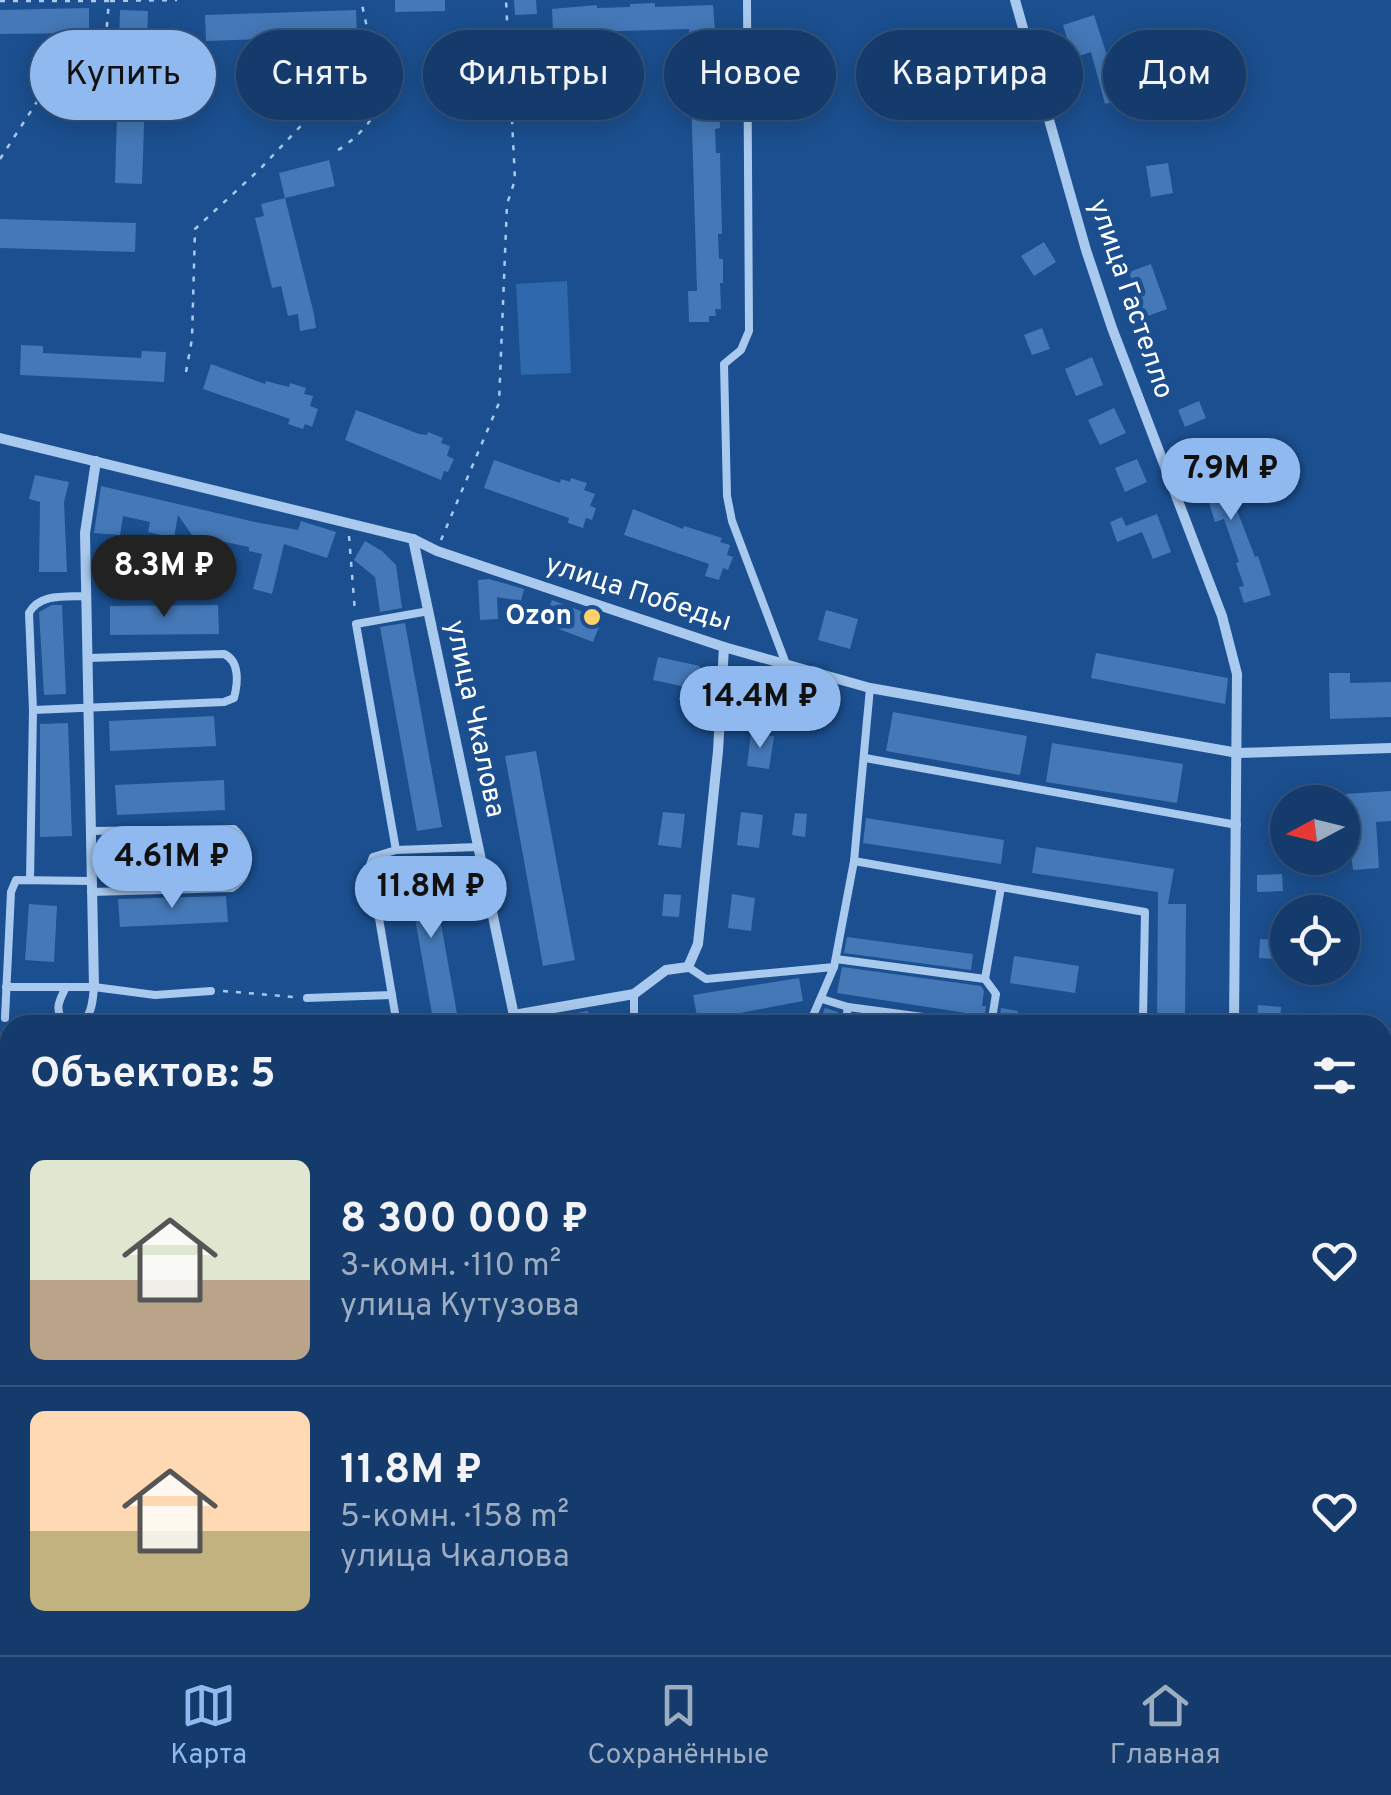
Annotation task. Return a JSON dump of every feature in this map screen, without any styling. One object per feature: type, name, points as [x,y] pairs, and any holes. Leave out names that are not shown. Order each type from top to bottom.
[{"type":"street","name":"улица Гастелло","points":[[1014,0],[1086,250],[1222,616],[1236,674],[1234,1015]]},
{"type":"street","name":"улица Победы","points":[[0,438],[414,539],[437,551],[724,647],[870,688],[1238,752],[1391,748]]},
{"type":"street","points":[[94,987],[86,508],[96,461]]},
{"type":"street","name":"улица Чкалова","points":[[414,539],[514,1015]]},
{"type":"street","points":[[538,1015],[634,994],[666,970],[688,966],[698,944],[718,750],[724,647]]},
{"type":"lane","points":[[747,0],[749,330],[740,350],[724,364],[727,496],[732,520],[786,664]]},
{"type":"lane","points":[[30,880],[30,613],[34,604],[43,599],[86,596]]},
{"type":"lane","points":[[396,850],[356,624],[429,611]]},
{"type":"lane","points":[[33,710],[224,702],[234,698],[237,687],[235,664],[224,654],[88,658]]},
{"type":"lane","points":[[814,1015],[835,963],[854,861],[870,688]]},
{"type":"lane","points":[[865,758],[1237,825]]},
{"type":"lane","points":[[5,1015],[10,892],[16,880],[91,886],[232,888],[241,882],[247,870],[244,838],[234,829],[90,831]]},
{"type":"lane","points":[[395,1015],[370,865],[378,854],[396,850],[478,847]]},
{"type":"lane","points":[[854,861],[1145,912],[1143,1015]]},
{"type":"lane","points":[[993,1015],[996,994],[985,978],[1002,887]]},
{"type":"lane","points":[[688,966],[706,979],[835,963],[985,978]]},
{"type":"lane","points":[[59,1015],[58,1005],[66,987]]},
{"type":"lane","points":[[6,988],[94,987],[156,995],[211,990]]},
{"type":"lane","points":[[90,1015],[94,987]]},
{"type":"lane","points":[[634,994],[634,1015]]},
{"type":"lane","points":[[307,998],[392,996]]},
{"type":"lane","points":[[822,999],[848,1007],[908,1015]]},
{"type":"lane","points":[[846,1015],[848,1007]]},
{"type":"path","points":[[0,1],[177,0]]},
{"type":"path","points":[[367,30],[361,0],[368,30]]},
{"type":"path","points":[[437,551],[499,403],[507,204],[515,180],[506,0]]},
{"type":"path","points":[[107,30],[109,2]]},
{"type":"path","points":[[0,159],[30,113]]},
{"type":"path","points":[[186,372],[192,340],[195,229],[306,120]]},
{"type":"path","points":[[338,150],[370,120]]},
{"type":"path","points":[[348,522],[356,624]]},
{"type":"path","points":[[211,990],[307,998]]},
{"type":"shaded area","points":[[567,281],[571,373],[521,375],[516,284]]},
{"type":"building","points":[[395,0],[445,0],[445,11],[395,12]]},
{"type":"building","points":[[514,0],[536,0],[537,14],[515,15]]},
{"type":"building","points":[[630,4],[713,5],[715,30],[553,30],[552,9]]},
{"type":"building","points":[[89,8],[89,30],[0,34],[0,10]]},
{"type":"building","points":[[120,10],[148,11],[147,30],[119,30]]},
{"type":"building","points":[[356,10],[357,30],[236,30],[236,40],[216,41],[216,30],[206,30],[205,15]]},
{"type":"building","points":[[1094,15],[1103,43],[1103,97],[1091,52],[1083,55],[1083,30],[1065,30],[1063,25]]},
{"type":"building","points":[[117,120],[144,120],[142,184],[115,183]]},
{"type":"building","points":[[692,120],[720,120],[720,128],[715,129],[716,153],[720,153],[722,234],[718,234],[723,283],[721,309],[715,309],[716,316],[709,316],[709,322],[689,322],[688,291],[697,291]]},
{"type":"building","points":[[329,160],[335,186],[285,198],[279,173]]},
{"type":"building","points":[[1168,163],[1173,193],[1151,197],[1146,166]]},
{"type":"building","points":[[285,198],[316,328],[300,331],[298,314],[288,316],[281,286],[272,288],[255,218],[264,216],[261,204]]},
{"type":"building","points":[[0,219],[136,223],[135,252],[0,248]]},
{"type":"building","points":[[1044,242],[1056,262],[1034,276],[1021,256]]},
{"type":"building","points":[[1151,264],[1167,309],[1145,317],[1129,272]]},
{"type":"building","points":[[1042,328],[1050,349],[1032,355],[1024,335]]},
{"type":"building","points":[[21,345],[43,346],[43,353],[141,358],[142,351],[166,352],[164,382],[20,375]]},
{"type":"building","points":[[1092,357],[1103,385],[1076,396],[1065,369]]},
{"type":"building","points":[[211,364],[265,384],[266,381],[289,387],[290,383],[306,388],[304,394],[313,396],[310,406],[318,409],[312,427],[305,424],[303,429],[288,424],[290,419],[203,389]]},
{"type":"building","points":[[1199,401],[1206,418],[1185,427],[1178,410]]},
{"type":"building","points":[[1114,408],[1126,433],[1100,445],[1088,420]]},
{"type":"building","points":[[356,410],[419,434],[428,432],[443,438],[441,443],[450,446],[447,456],[454,459],[448,472],[444,471],[441,480],[345,440]]},
{"type":"building","points":[[1215,444],[1271,595],[1244,603],[1239,587],[1244,586],[1236,563],[1239,562],[1224,519],[1215,522],[1193,451]]},
{"type":"building","points":[[1137,459],[1147,482],[1125,492],[1115,468]]},
{"type":"building","points":[[494,460],[560,483],[561,479],[570,482],[571,478],[587,483],[584,490],[595,494],[590,506],[596,508],[592,520],[586,518],[583,528],[568,523],[569,518],[484,488]]},
{"type":"building","points":[[35,475],[69,482],[64,502],[67,572],[39,572],[40,502],[29,499]]},
{"type":"building","points":[[101,486],[255,522],[298,530],[301,521],[336,532],[327,558],[284,544],[272,594],[253,589],[262,554],[249,551],[249,547],[192,535],[178,515],[174,538],[148,532],[150,522],[123,516],[120,535],[94,533]]},
{"type":"building","points":[[633,509],[683,529],[684,526],[722,538],[720,542],[730,545],[727,555],[733,557],[728,570],[723,568],[719,580],[705,576],[709,564],[624,535]]},
{"type":"building","points":[[1157,514],[1171,552],[1153,559],[1142,532],[1117,542],[1110,522],[1122,517],[1126,526]]},
{"type":"building","points":[[365,541],[396,565],[402,608],[380,612],[375,577],[354,560]]},
{"type":"building","points":[[489,579],[524,589],[521,601],[497,597],[498,619],[480,620],[478,580]]},
{"type":"building","points":[[552,600],[602,619],[593,642],[543,623]]},
{"type":"building","points":[[62,605],[66,694],[44,695],[39,612]]},
{"type":"building","points":[[218,605],[219,634],[110,635],[110,606]]},
{"type":"building","points":[[826,610],[858,619],[850,649],[818,640]]},
{"type":"building","points":[[405,623],[442,827],[417,831],[380,627]]},
{"type":"building","points":[[1096,653],[1228,678],[1225,704],[1091,678]]},
{"type":"building","points":[[658,657],[700,666],[696,689],[653,680]]},
{"type":"building","points":[[1329,673],[1350,673],[1350,683],[1391,682],[1391,717],[1330,719]]},
{"type":"building","points":[[893,712],[1027,736],[1020,775],[886,751]]},
{"type":"building","points":[[214,716],[216,746],[110,751],[109,721]]},
{"type":"building","points":[[68,723],[72,836],[40,837],[40,724]]},
{"type":"building","points":[[751,733],[774,736],[769,769],[747,766]]},
{"type":"building","points":[[1052,743],[1183,764],[1177,803],[1046,782]]},
{"type":"building","points":[[536,751],[575,960],[543,966],[505,756]]},
{"type":"building","points":[[224,780],[225,810],[117,815],[115,785]]},
{"type":"building","points":[[1391,791],[1391,821],[1376,822],[1379,868],[1360,869],[1360,793]]},
{"type":"building","points":[[663,812],[685,814],[681,848],[658,845]]},
{"type":"building","points":[[741,812],[763,815],[759,848],[737,845]]},
{"type":"building","points":[[795,813],[807,814],[805,837],[792,835]]},
{"type":"building","points":[[866,818],[1004,840],[1001,864],[863,843]]},
{"type":"building","points":[[1036,847],[1174,869],[1168,904],[1186,904],[1185,1015],[1157,1015],[1158,892],[1032,873]]},
{"type":"building","points":[[429,856],[457,1015],[432,1015],[404,857]]},
{"type":"building","points":[[1257,875],[1282,875],[1283,891],[1257,892]]},
{"type":"building","points":[[664,894],[681,895],[679,917],[662,916]]},
{"type":"building","points":[[732,894],[755,898],[751,931],[728,928]]},
{"type":"building","points":[[226,896],[228,922],[120,927],[118,899]]},
{"type":"building","points":[[29,904],[57,906],[54,962],[25,960]]},
{"type":"building","points":[[847,937],[973,954],[971,970],[844,953]]},
{"type":"building","points":[[1260,939],[1270,940],[1270,959],[1259,958]]},
{"type":"building","points":[[1014,956],[1079,966],[1075,993],[1010,983]]},
{"type":"building","points":[[842,967],[981,986],[985,1015],[966,1015],[837,993]]},
{"type":"building","points":[[799,978],[803,1001],[730,1015],[697,1015],[693,995]]},
{"type":"building","points":[[1258,1005],[1281,1007],[1281,1015],[1258,1015]]},
{"type":"building","points":[[825,1008],[838,1012],[837,1015],[822,1015]]},
{"type":"building","points":[[1001,1008],[1018,1011],[1017,1015],[1000,1015]]},
{"type":"place","name":"Ozon","points":[[592,617]]}]
